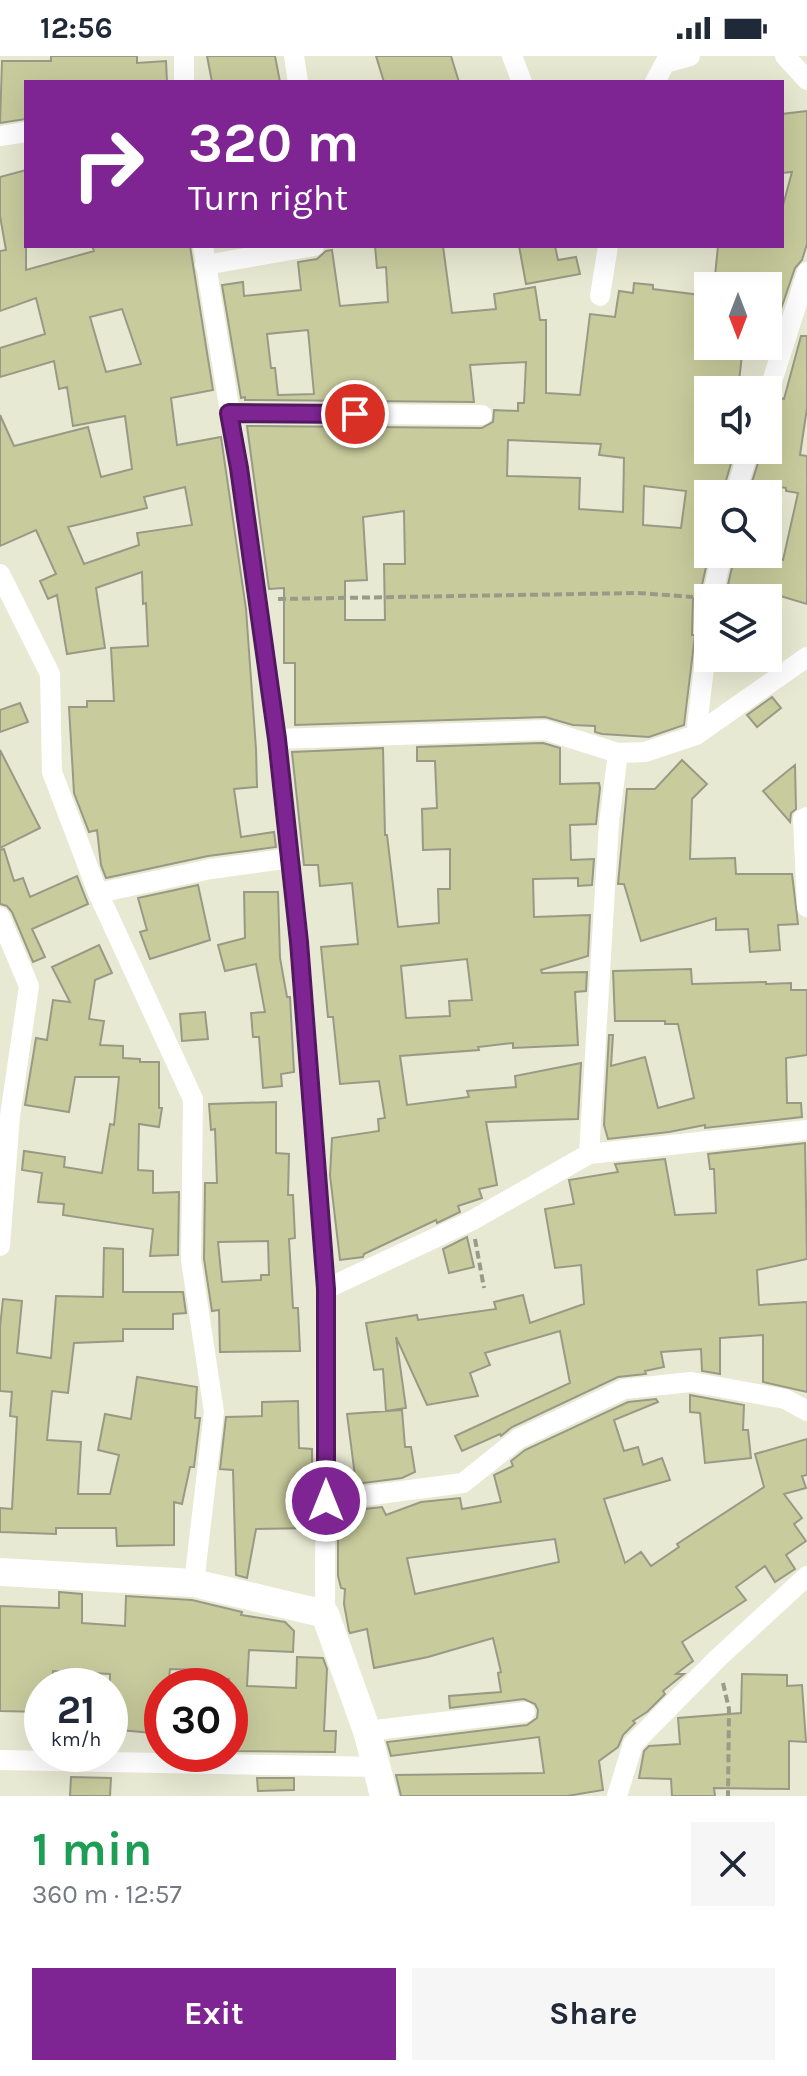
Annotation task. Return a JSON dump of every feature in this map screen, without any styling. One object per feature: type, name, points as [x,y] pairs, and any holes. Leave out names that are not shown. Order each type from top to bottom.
[{"type":"street","points":[[184,56],[184,80]]},
{"type":"street","points":[[294,56],[298,80]]},
{"type":"street","points":[[512,56],[521,80]]},
{"type":"street","points":[[656,80],[665,63],[690,56]]},
{"type":"street","points":[[785,56],[807,80]]},
{"type":"street","points":[[0,136],[24,132]]},
{"type":"street","points":[[292,248],[204,256],[239,468],[291,858],[326,1289],[325,1614],[367,1731],[384,1796]]},
{"type":"street","points":[[600,296],[608,248]]},
{"type":"street","points":[[775,376],[801,311],[807,272]]},
{"type":"street","points":[[229,413],[482,415]]},
{"type":"street","points":[[0,574],[50,674],[52,772],[98,893],[193,1099],[191,1260],[214,1412],[194,1583]]},
{"type":"street","points":[[277,739],[545,730],[618,753],[645,752],[696,735],[807,657]]},
{"type":"street","points":[[696,735],[703,672]]},
{"type":"street","points":[[589,1154],[607,838],[618,753]]},
{"type":"street","points":[[807,817],[803,819],[807,907]]},
{"type":"street","points":[[98,893],[211,869],[291,858]]},
{"type":"street","points":[[0,917],[29,986],[10,1116],[0,1246]]},
{"type":"street","points":[[326,1289],[471,1221],[589,1154],[807,1130]]},
{"type":"street","points":[[326,1501],[463,1483],[518,1439],[624,1389],[691,1382],[785,1399],[807,1411]]},
{"type":"street","points":[[0,1572],[194,1583],[325,1614]]},
{"type":"street","points":[[617,1796],[633,1744],[717,1659],[807,1576]]},
{"type":"street","points":[[367,1731],[525,1712]]},
{"type":"street","points":[[0,1760],[377,1767]]},
{"type":"path","points":[[256,599],[638,593],[694,597]]},
{"type":"path","points":[[471,1221],[484,1288]]},
{"type":"path","points":[[717,1659],[729,1709],[728,1796]]},
{"type":"building","points":[[51,56],[137,56],[137,63],[166,61],[167,80],[24,80],[24,119],[0,123],[2,61],[51,61]]},
{"type":"building","points":[[207,56],[275,56],[280,80],[212,80]]},
{"type":"building","points":[[376,56],[451,56],[458,80],[383,80]]},
{"type":"building","points":[[807,111],[807,244],[782,306],[782,272],[715,272],[718,248],[784,248],[784,202],[792,172],[784,173],[784,114]]},
{"type":"building","points":[[24,171],[26,270],[94,251],[93,248],[190,248],[213,390],[171,398],[177,445],[221,437],[246,609],[256,749],[257,787],[234,789],[241,837],[274,832],[276,847],[208,856],[106,878],[101,865],[97,830],[89,832],[74,793],[69,707],[87,707],[87,701],[114,701],[111,648],[148,646],[142,572],[96,588],[105,648],[67,654],[57,595],[48,599],[40,581],[56,574],[36,530],[0,546],[0,415],[14,446],[88,427],[101,477],[132,469],[125,416],[73,426],[67,387],[59,389],[54,361],[0,377],[0,348],[45,334],[36,298],[0,311],[0,251],[6,250],[0,216],[0,177]],"holes":[[[122,309],[141,364],[106,372],[90,317]],[[185,487],[192,525],[137,533],[139,545],[84,564],[68,527],[147,508],[144,497]]]},
{"type":"building","points":[[375,248],[443,248],[452,313],[496,309],[494,294],[535,287],[540,320],[546,320],[546,393],[580,395],[590,314],[615,317],[619,291],[633,293],[634,283],[653,285],[653,289],[694,294],[694,360],[741,360],[740,376],[694,376],[694,464],[731,464],[726,480],[694,480],[694,568],[706,568],[702,584],[694,584],[694,643],[684,725],[649,737],[602,734],[595,732],[595,726],[573,725],[545,717],[295,725],[295,663],[284,663],[284,588],[269,589],[247,426],[482,428],[493,422],[494,410],[518,411],[518,403],[524,403],[526,362],[470,365],[474,402],[245,400],[245,397],[241,398],[222,285],[243,282],[244,296],[301,290],[298,262],[317,259],[332,250],[340,306],[388,302],[386,267],[377,268]],"holes":[[[308,330],[314,394],[278,395],[267,334]],[[508,440],[601,444],[599,455],[624,458],[623,512],[579,509],[580,478],[507,476]],[[644,486],[686,491],[681,528],[643,525]],[[404,511],[405,564],[384,564],[385,620],[345,620],[345,581],[367,580],[363,517]]]},
{"type":"building","points":[[519,248],[555,248],[558,260],[576,257],[580,274],[526,284]]},
{"type":"building","points":[[801,336],[807,336],[807,408],[800,455],[807,456],[807,604],[782,596],[782,584],[728,584],[732,568],[782,568],[798,493],[786,491],[782,487],[782,480],[753,480],[758,464],[782,464],[784,399]]},
{"type":"building","points":[[772,697],[781,708],[757,727],[747,715]]},
{"type":"building","points":[[20,703],[28,722],[0,732],[0,710]]},
{"type":"building","points":[[543,743],[560,748],[560,784],[599,783],[596,824],[570,825],[571,860],[594,859],[592,885],[578,886],[578,878],[533,879],[534,917],[590,915],[588,956],[541,970],[542,973],[587,972],[586,991],[575,992],[578,1045],[513,1048],[513,1043],[478,1047],[479,1050],[400,1056],[407,1105],[469,1097],[467,1091],[516,1087],[515,1076],[581,1063],[578,1119],[486,1122],[497,1185],[479,1189],[482,1198],[458,1206],[460,1212],[437,1223],[436,1220],[363,1257],[340,1260],[330,1175],[332,1138],[379,1131],[378,1119],[385,1118],[379,1081],[340,1084],[333,1017],[328,1017],[321,947],[358,944],[352,883],[320,886],[318,865],[304,865],[292,752],[383,748],[385,835],[398,927],[439,923],[438,889],[450,889],[450,849],[423,850],[422,809],[437,808],[435,761],[417,761],[417,747]],"holes":[[[467,959],[472,1000],[449,1001],[450,1016],[406,1018],[401,966]]]},
{"type":"building","points":[[0,750],[40,828],[0,848]]},
{"type":"building","points":[[682,760],[707,784],[692,799],[690,859],[735,858],[736,874],[792,874],[798,924],[778,925],[780,950],[750,952],[748,929],[716,930],[716,918],[641,941],[624,884],[618,884],[627,789],[655,789]]},
{"type":"building","points":[[795,765],[796,809],[791,813],[790,822],[763,791]]},
{"type":"building","points":[[4,849],[14,881],[23,878],[30,897],[77,876],[88,904],[32,929],[45,957],[33,962],[12,912],[0,904],[0,850]]},
{"type":"building","points":[[198,885],[210,940],[150,959],[140,932],[147,930],[138,898]]},
{"type":"building","points":[[244,892],[278,892],[280,958],[287,997],[290,997],[294,1072],[281,1074],[282,1086],[263,1088],[259,1037],[253,1037],[251,1013],[265,1012],[256,964],[225,971],[218,945],[245,938]]},
{"type":"building","points":[[99,945],[112,973],[95,980],[89,1019],[104,1021],[100,1045],[123,1046],[123,1058],[159,1062],[159,1108],[162,1108],[159,1127],[139,1124],[138,1170],[153,1171],[153,1193],[179,1192],[178,1255],[150,1256],[153,1229],[63,1215],[64,1204],[38,1202],[42,1173],[22,1170],[24,1151],[65,1157],[64,1167],[102,1173],[110,1124],[114,1125],[119,1077],[75,1077],[69,1112],[25,1105],[36,1038],[47,1040],[53,1000],[70,1002],[52,967]]},
{"type":"building","points":[[691,969],[692,984],[791,983],[791,990],[807,990],[807,1055],[786,1058],[787,1103],[801,1103],[802,1117],[705,1128],[705,1125],[608,1139],[604,1125],[609,1035],[613,1035],[611,1066],[645,1057],[658,1108],[694,1098],[678,1024],[615,1021],[613,971]]},
{"type":"building","points":[[205,1012],[208,1039],[182,1041],[180,1014]]},
{"type":"building","points":[[276,1102],[276,1153],[289,1154],[288,1195],[293,1195],[295,1238],[289,1239],[293,1308],[298,1308],[300,1351],[220,1352],[219,1310],[212,1311],[204,1259],[205,1183],[217,1183],[215,1129],[211,1130],[209,1104]],"holes":[[[268,1241],[269,1275],[261,1275],[261,1280],[222,1282],[218,1242]]]},
{"type":"building","points":[[805,1143],[807,1259],[757,1270],[759,1305],[807,1302],[807,1392],[763,1382],[763,1335],[720,1338],[720,1374],[702,1371],[701,1349],[661,1352],[664,1367],[645,1371],[646,1374],[618,1377],[512,1427],[501,1436],[462,1451],[455,1436],[570,1383],[560,1331],[485,1353],[490,1365],[470,1373],[478,1396],[427,1405],[396,1337],[406,1408],[386,1411],[383,1369],[374,1370],[366,1323],[417,1315],[418,1320],[496,1309],[494,1302],[523,1295],[530,1323],[584,1304],[581,1265],[555,1268],[545,1209],[574,1204],[569,1180],[618,1172],[615,1164],[665,1159],[675,1215],[716,1213],[714,1169],[710,1169],[708,1154]]},
{"type":"building","points":[[467,1237],[474,1267],[449,1273],[443,1249]]},
{"type":"building","points":[[104,1248],[123,1249],[123,1292],[183,1292],[186,1313],[173,1314],[173,1329],[123,1329],[123,1341],[74,1343],[68,1393],[52,1391],[47,1440],[81,1442],[78,1494],[110,1494],[119,1455],[98,1450],[105,1414],[131,1419],[137,1377],[197,1387],[195,1418],[200,1418],[194,1467],[190,1467],[182,1504],[174,1502],[174,1545],[117,1546],[116,1528],[56,1528],[56,1534],[0,1532],[0,1508],[12,1509],[17,1417],[10,1416],[12,1392],[0,1391],[3,1299],[22,1301],[17,1353],[51,1358],[56,1296],[103,1297]]},
{"type":"building","points":[[690,1395],[744,1405],[743,1430],[748,1430],[751,1458],[705,1463],[700,1413],[690,1412]]},
{"type":"building","points":[[656,1399],[658,1402],[614,1420],[624,1451],[638,1447],[643,1465],[662,1458],[670,1480],[604,1499],[625,1563],[641,1552],[651,1566],[679,1547],[677,1544],[764,1487],[755,1454],[807,1439],[807,1475],[802,1476],[806,1488],[784,1494],[802,1518],[794,1524],[806,1541],[786,1555],[795,1569],[775,1582],[765,1566],[736,1587],[746,1600],[682,1642],[693,1661],[676,1674],[684,1674],[663,1691],[665,1694],[647,1712],[633,1721],[635,1723],[623,1735],[618,1747],[599,1761],[603,1790],[567,1796],[401,1796],[396,1775],[544,1773],[539,1737],[391,1756],[387,1742],[527,1725],[537,1718],[538,1710],[535,1704],[524,1699],[450,1708],[449,1696],[501,1692],[498,1673],[501,1672],[493,1638],[428,1657],[374,1668],[367,1629],[349,1631],[344,1604],[345,1589],[341,1588],[338,1576],[338,1512],[382,1507],[386,1515],[421,1502],[460,1498],[462,1509],[501,1502],[494,1475],[513,1466],[511,1461],[525,1450],[628,1402]],"holes":[[[555,1539],[559,1562],[415,1594],[407,1558]]]},
{"type":"building","points":[[298,1401],[299,1448],[312,1449],[312,1528],[256,1529],[247,1578],[236,1575],[233,1470],[220,1469],[226,1417],[262,1416],[262,1402]]},
{"type":"building","points":[[402,1410],[405,1447],[411,1447],[415,1472],[402,1478],[356,1484],[347,1414]]},
{"type":"building","points":[[59,1592],[82,1594],[82,1623],[125,1626],[126,1596],[192,1600],[242,1612],[241,1615],[285,1622],[294,1631],[293,1652],[249,1650],[248,1668],[144,1668],[144,1732],[128,1731],[128,1668],[24,1668],[24,1712],[0,1711],[0,1606],[59,1608]]},
{"type":"building","points":[[297,1657],[323,1658],[327,1669],[324,1731],[336,1731],[335,1752],[248,1751],[248,1686],[296,1688]]},
{"type":"building","points":[[742,1674],[787,1675],[787,1686],[802,1685],[806,1742],[789,1741],[789,1789],[714,1788],[715,1796],[672,1796],[671,1779],[639,1778],[644,1751],[649,1746],[680,1744],[678,1718],[741,1713]]},
{"type":"building","points":[[71,1777],[111,1778],[110,1796],[70,1796]]},
{"type":"building","points":[[257,1778],[294,1778],[294,1790],[258,1791]]},
{"type":"route","points":[[326,1501],[326,1289],[299,942],[277,739],[229,413],[355,414]]}]
